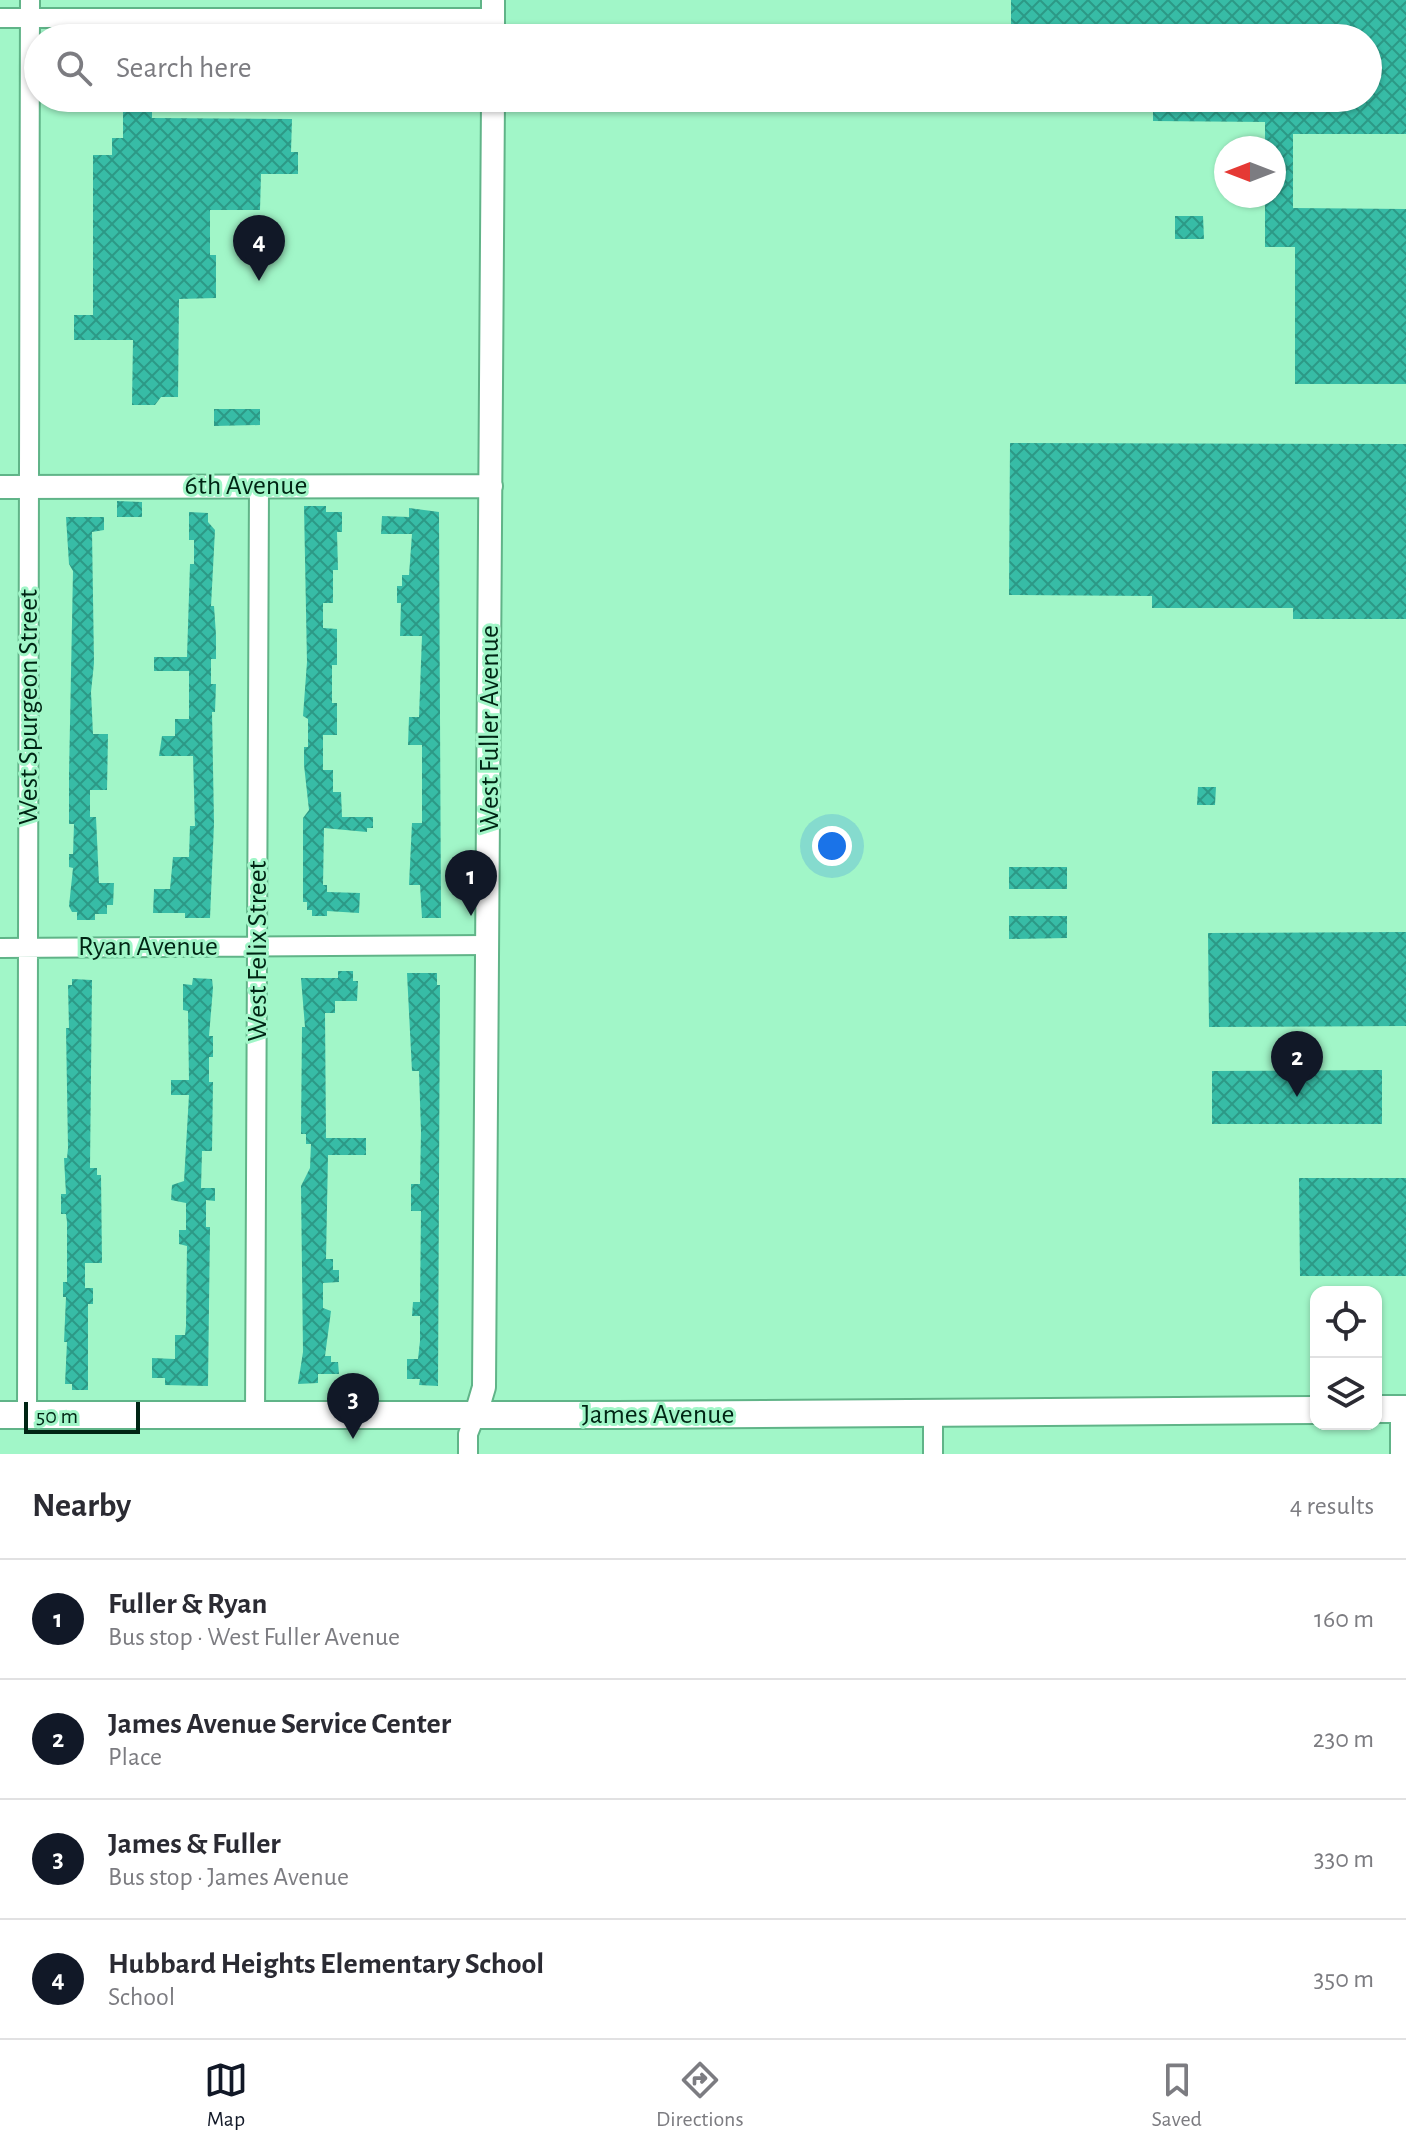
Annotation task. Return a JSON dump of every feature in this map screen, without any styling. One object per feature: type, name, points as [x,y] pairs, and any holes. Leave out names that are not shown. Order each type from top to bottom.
[{"type":"main road","name":"James Avenue","points":[[0,1415],[1310,1410]]},
{"type":"street","points":[[0,18],[30,9],[255,9],[493,19]]},
{"type":"street","name":"West Spurgeon Street","points":[[27,1415],[30,112]]},
{"type":"street","name":"West Fuller Avenue","points":[[468,1454],[468,1434],[484,1387],[493,112]]},
{"type":"street","name":"West Felix Street","points":[[255,1415],[259,486]]},
{"type":"street","name":"6th Avenue","points":[[0,487],[491,486]]},
{"type":"street","name":"Ryan Avenue","points":[[0,948],[488,945]]},
{"type":"street","points":[[1394,1409],[1400,1454]]},
{"type":"street","points":[[933,1412],[933,1454]]},
{"type":"building","points":[[1011,0],[1406,0],[1406,134],[1293,134],[1293,208],[1406,209],[1406,384],[1295,384],[1295,247],[1265,247],[1265,208],[1286,208],[1286,136],[1265,136],[1265,122],[1153,121],[1153,112],[1382,112],[1382,24],[1011,24]]},
{"type":"building","points":[[123,112],[152,112],[152,118],[292,119],[291,152],[298,152],[298,174],[261,174],[260,210],[210,210],[210,255],[216,255],[216,298],[179,299],[178,397],[161,397],[155,405],[132,405],[133,340],[74,340],[74,315],[93,315],[93,155],[112,155],[112,138],[123,138]]},
{"type":"building","points":[[1175,216],[1203,216],[1204,239],[1175,239]]},
{"type":"building","points":[[214,409],[260,409],[260,425],[214,426]]},
{"type":"building","points":[[1010,443],[1406,444],[1406,619],[1293,619],[1293,608],[1152,608],[1152,596],[1009,595]]},
{"type":"building","points":[[117,501],[142,502],[142,517],[117,517]]},
{"type":"building","points":[[304,506],[326,506],[326,512],[342,512],[342,532],[337,532],[338,570],[333,570],[333,603],[323,603],[323,628],[337,629],[337,665],[332,665],[332,703],[337,703],[337,735],[323,735],[323,770],[333,770],[333,792],[341,792],[342,817],[373,817],[373,828],[367,828],[367,832],[324,828],[323,885],[327,885],[327,892],[360,893],[359,913],[327,911],[327,916],[312,916],[312,910],[307,910],[307,902],[303,902],[303,818],[309,810],[304,765],[304,747],[308,747],[308,719],[303,716],[307,662]]},
{"type":"building","points":[[409,508],[439,512],[441,918],[422,918],[420,885],[409,885],[412,823],[422,823],[422,745],[408,745],[409,717],[419,717],[422,636],[400,636],[401,603],[397,603],[397,586],[402,586],[402,575],[409,575],[412,534],[381,534],[382,516],[409,517]]},
{"type":"building","points":[[189,512],[208,513],[208,522],[215,530],[211,606],[214,606],[216,659],[211,659],[211,684],[216,684],[215,712],[212,712],[214,823],[210,918],[185,918],[185,913],[153,913],[154,889],[170,889],[173,857],[189,857],[190,826],[195,826],[193,756],[159,756],[162,736],[175,736],[175,719],[189,719],[189,671],[154,671],[154,657],[187,657],[190,564],[194,564],[194,540],[189,540]]},
{"type":"building","points":[[66,517],[104,517],[104,530],[92,532],[94,663],[91,692],[93,734],[108,734],[107,790],[90,790],[90,817],[96,817],[99,883],[114,883],[113,905],[107,905],[107,914],[95,914],[95,920],[77,920],[77,912],[72,912],[69,906],[73,868],[69,867],[69,854],[73,854],[74,824],[69,824],[73,571],[69,564]]},
{"type":"building","points":[[1198,787],[1216,787],[1215,805],[1197,805]]},
{"type":"building","points":[[1009,867],[1067,867],[1067,889],[1009,889]]},
{"type":"building","points":[[1009,916],[1067,916],[1067,938],[1009,939]]},
{"type":"building","points":[[1406,932],[1406,1026],[1209,1027],[1208,933]]},
{"type":"building","points":[[338,971],[353,971],[353,981],[358,981],[357,1001],[335,1001],[335,1013],[325,1013],[326,1138],[366,1138],[366,1155],[328,1155],[326,1259],[333,1259],[333,1270],[339,1270],[339,1282],[323,1283],[323,1308],[331,1311],[325,1356],[331,1356],[331,1362],[338,1362],[339,1374],[318,1374],[318,1383],[298,1384],[303,1352],[301,1186],[310,1168],[311,1144],[306,1144],[306,1134],[301,1134],[302,1027],[305,1027],[301,978],[338,978]]},
{"type":"building","points":[[407,973],[437,973],[437,985],[440,985],[438,1386],[419,1385],[420,1379],[407,1379],[407,1359],[418,1359],[420,1341],[420,1316],[412,1316],[413,1302],[420,1302],[421,1211],[411,1211],[411,1184],[420,1184],[421,1132],[419,1071],[412,1071]]},
{"type":"building","points":[[193,978],[212,979],[213,988],[209,1036],[213,1036],[213,1057],[209,1057],[209,1082],[213,1082],[212,1151],[202,1151],[201,1188],[215,1188],[215,1201],[206,1200],[206,1227],[210,1227],[208,1386],[165,1385],[165,1378],[152,1378],[152,1358],[175,1359],[175,1335],[185,1335],[186,1326],[187,1246],[179,1244],[179,1230],[186,1230],[186,1203],[171,1200],[172,1185],[184,1181],[189,1095],[171,1095],[171,1080],[189,1080],[188,1011],[183,1010],[183,984],[192,985]]},
{"type":"building","points":[[72,979],[92,980],[90,1168],[97,1168],[97,1175],[101,1175],[102,1263],[85,1263],[85,1288],[93,1288],[93,1304],[88,1304],[88,1390],[72,1390],[72,1384],[65,1384],[67,1342],[64,1342],[66,1297],[63,1297],[63,1282],[67,1282],[67,1222],[66,1214],[61,1214],[61,1194],[66,1194],[66,1028],[69,1028],[68,985],[72,985]]},
{"type":"building","points":[[1382,1070],[1382,1124],[1212,1124],[1212,1071]]},
{"type":"building","points":[[1299,1178],[1406,1178],[1406,1276],[1300,1276]]},
{"type":"place","name":"Hubbard Heights Elementary School","points":[[259,281]]},
{"type":"place","name":"Fuller & Ryan","points":[[471,916]]},
{"type":"place","name":"James Avenue Service Center","points":[[1297,1097]]},
{"type":"place","name":"James & Fuller","points":[[353,1439]]}]
